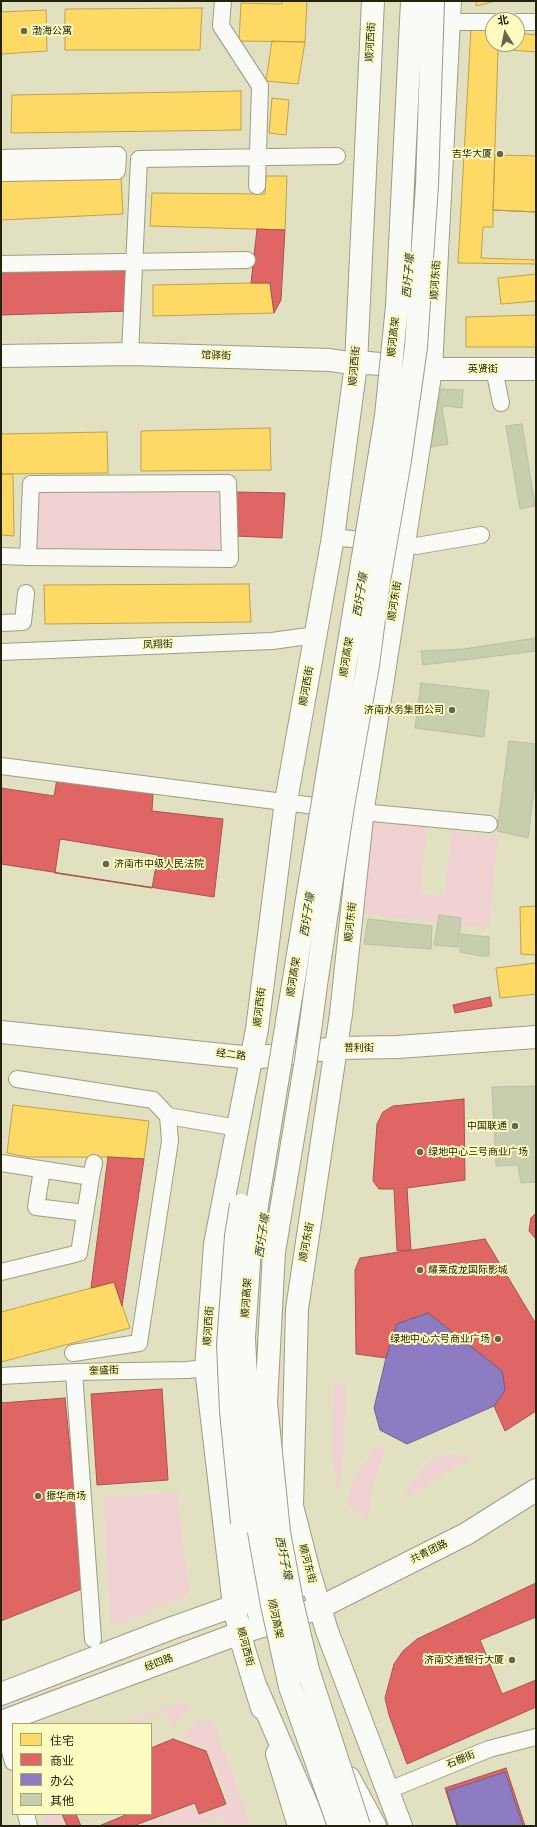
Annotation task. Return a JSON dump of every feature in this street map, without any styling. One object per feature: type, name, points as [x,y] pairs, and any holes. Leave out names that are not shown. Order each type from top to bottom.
[{"type":"main road","name":"顺河西街","points":[[299,1826],[240,1633],[234,1606],[206,1368],[215,1244],[257,1029],[286,801],[333,537],[356,364],[374,1]]},
{"type":"main road","name":"顺河高架","points":[[339,1826],[290,1687],[272,1605],[259,1532],[247,1402],[244,1337],[250,1248],[386,416],[398,306],[412,1]]},
{"type":"main road","name":"顺河高架","points":[[359,1826],[330,1743],[308,1670],[292,1602],[279,1532],[266,1403],[274,1252],[306,1060],[317,978],[368,665],[379,581],[400,460],[416,347],[427,185],[433,1]]},
{"type":"main road","name":"顺河东街","points":[[401,1826],[389,1790],[309,1611],[312,1582],[292,1506],[297,1309],[336,1048],[344,808],[404,545],[429,361],[450,11]]},
{"type":"main road","name":"馆驿街","points":[[1,356],[130,354],[330,360],[356,364],[429,361]]},
{"type":"main road","name":"英贤街","points":[[429,361],[494,369],[536,369]]},
{"type":"main road","points":[[242,1523],[231,1411],[228,1345],[236,1236],[284,956],[302,866],[327,781]]},
{"type":"main road","points":[[292,1506],[282,1472],[278,1413],[287,1255],[314,1079],[332,942],[344,808]]},
{"type":"main road","name":"经二路","points":[[1,1018],[230,1041],[246,1048],[252,1058]]},
{"type":"main road","name":"普利街","points":[[336,1048],[366,1038],[536,1022]]},
{"type":"main road","name":"经二路","points":[[1,1032],[252,1058]]},
{"type":"main road","name":"普利街","points":[[336,1048],[398,1047],[536,1037]]},
{"type":"main road","points":[[252,1058],[336,1048]]},
{"type":"main road","name":"顺河西街","points":[[206,1368],[223,1434],[242,1523],[272,1595],[265,1625]]},
{"type":"main road","name":"共青团路","points":[[309,1611],[466,1534],[536,1490]]},
{"type":"main road","points":[[1,1694],[158,1633],[234,1606],[312,1582]]},
{"type":"main road","name":"经四路","points":[[2,1722],[240,1633],[309,1611]]},
{"type":"main road","points":[[257,1689],[316,1826]]},
{"type":"main road","points":[[330,1743],[375,1826]]},
{"type":"street","points":[[223,1],[221,26],[260,86],[257,186]]},
{"type":"street","points":[[450,11],[485,20]]},
{"type":"street","points":[[525,22],[536,22]]},
{"type":"street","points":[[118,155],[117,171],[3,173],[2,158],[118,155]]},
{"type":"street","points":[[130,354],[136,260],[139,159],[338,156]]},
{"type":"street","points":[[1,264],[136,260],[247,260]]},
{"type":"street","points":[[494,369],[501,403]]},
{"type":"street","points":[[1,556],[28,557],[230,559],[228,483],[31,484],[28,557]]},
{"type":"street","points":[[333,537],[416,546],[480,535]]},
{"type":"street","points":[[1,623],[23,622],[26,593]]},
{"type":"street","name":"凤翔街","points":[[1,652],[272,641],[316,636]]},
{"type":"street","points":[[1,766],[318,805],[489,824]]},
{"type":"street","points":[[17,1079],[153,1100],[168,1116],[238,1128]]},
{"type":"street","points":[[73,1353],[139,1343],[170,1140],[168,1116]]},
{"type":"street","points":[[1,1163],[42,1170],[92,1170],[79,1253],[1,1272]]},
{"type":"street","points":[[42,1170],[36,1207],[85,1213]]},
{"type":"street","name":"奎盛街","points":[[1,1376],[74,1372],[187,1370],[206,1368]]},
{"type":"street","points":[[74,1372],[93,1639]]},
{"type":"street","points":[[2,1722],[12,1758]]},
{"type":"street","name":"石棚街","points":[[389,1790],[489,1749],[536,1737]]},
{"type":"street","points":[[26,1815],[30,1826]]},
{"type":"shaded area","points":[[219,490],[221,553],[34,550],[39,492]]},
{"type":"shaded area","points":[[372,820],[428,827],[420,893],[444,896],[452,831],[498,837],[489,928],[363,914]]},
{"type":"shaded area","points":[[333,1382],[339,1382],[346,1387],[343,1466],[338,1494],[332,1456]]},
{"type":"shaded area","points":[[376,1445],[385,1449],[372,1489],[368,1519],[347,1506],[353,1480]]},
{"type":"shaded area","points":[[445,1454],[474,1456],[402,1500],[417,1475],[428,1461]]},
{"type":"shaded area","points":[[178,1492],[180,1522],[190,1594],[111,1627],[103,1497]]},
{"type":"shaded area","points":[[182,1702],[190,1707],[173,1727],[165,1712],[137,1723],[126,1723]]},
{"type":"shaded area","points":[[200,1718],[204,1724],[213,1721],[251,1826],[225,1826],[222,1816],[191,1826],[146,1826],[141,1823],[148,1824],[194,1806],[198,1817],[229,1804],[208,1748],[181,1738]]},
{"type":"shaded area","points":[[42,1815],[60,1815],[64,1826],[45,1826]]},
{"type":"building: 住宅","points":[[282,1],[307,1],[305,42],[239,41],[241,3],[282,4]]},
{"type":"building: 住宅","points":[[476,1],[496,1],[476,6]]},
{"type":"building: 住宅","points":[[202,8],[200,50],[65,50],[65,9]]},
{"type":"building: 住宅","name":"渤海公寓","points":[[46,10],[47,51],[1,54],[1,12]]},
{"type":"building: 住宅","name":"吉华大厦","points":[[471,29],[485,30],[485,52],[525,52],[525,34],[536,35],[536,264],[458,263]]},
{"type":"building: 住宅","points":[[272,41],[305,42],[298,84],[266,81]]},
{"type":"building: 住宅","points":[[498,52],[536,52],[536,212],[493,210]]},
{"type":"building: 住宅","points":[[241,91],[241,130],[11,133],[12,95]]},
{"type":"building: 住宅","points":[[272,98],[289,100],[286,135],[269,133]]},
{"type":"building: 住宅","name":"吉华大厦","points":[[495,155],[536,156],[536,212],[493,210]]},
{"type":"building: 住宅","points":[[266,176],[287,176],[285,230],[150,226],[152,193],[265,194]]},
{"type":"building: 住宅","points":[[121,177],[123,214],[1,220],[1,181]]},
{"type":"building: 住宅","points":[[493,210],[536,212],[536,260],[481,258],[483,227],[493,227]]},
{"type":"building: 住宅","points":[[536,274],[536,301],[501,304],[498,278]]},
{"type":"building: 住宅","points":[[270,283],[274,313],[153,316],[153,285]]},
{"type":"building: 住宅","points":[[536,315],[536,347],[466,347],[466,317]]},
{"type":"building: 住宅","points":[[270,428],[271,470],[141,471],[141,431]]},
{"type":"building: 住宅","points":[[107,432],[108,473],[1,474],[1,434]]},
{"type":"building: 住宅","points":[[1,474],[13,474],[14,536],[1,535]]},
{"type":"building: 住宅","points":[[249,584],[251,622],[45,624],[44,585]]},
{"type":"building: 住宅","points":[[536,906],[536,955],[521,954],[520,907]]},
{"type":"building: 住宅","points":[[536,963],[536,994],[500,998],[496,968]]},
{"type":"building: 住宅","points":[[13,1105],[149,1121],[144,1159],[108,1157],[28,1157],[7,1153]]},
{"type":"building: 住宅","points":[[114,1282],[130,1328],[1,1362],[1,1312]]},
{"type":"building: 商业","points":[[257,229],[285,230],[281,300],[274,313],[270,283],[251,283]]},
{"type":"building: 商业","points":[[132,269],[130,311],[1,315],[1,271]]},
{"type":"building: 商业","points":[[235,492],[285,493],[282,538],[235,536]]},
{"type":"building: 商业","points":[[57,779],[153,794],[152,811],[223,819],[214,897],[1,864],[1,788],[54,796]]},
{"type":"building: 商业","name":"济南市中级人民法院","points":[[60,839],[158,855],[152,888],[55,873]]},
{"type":"building: 商业","points":[[490,997],[492,1006],[455,1013],[453,1005]]},
{"type":"building: 商业","name":"绿地中心三号商业广场","points":[[464,1099],[465,1180],[407,1188],[411,1250],[397,1251],[394,1189],[379,1189],[373,1181],[377,1124],[383,1112],[393,1106]]},
{"type":"building: 商业","points":[[108,1157],[144,1159],[122,1306],[114,1282],[91,1288]]},
{"type":"building: 商业","points":[[536,1213],[536,1239],[529,1231],[531,1218]]},
{"type":"building: 商业","name":"绿地中心六号商业广场","points":[[485,1239],[536,1324],[536,1411],[505,1431],[494,1406],[505,1390],[502,1371],[428,1313],[397,1324],[386,1358],[356,1354],[355,1270],[360,1258]]},
{"type":"building: 商业","points":[[162,1389],[168,1480],[97,1485],[91,1394]]},
{"type":"building: 商业","name":"振华商场","points":[[65,1398],[84,1588],[1,1621],[1,1403]]},
{"type":"building: 商业","points":[[536,1583],[536,1707],[407,1764],[389,1715],[385,1698],[394,1664],[403,1651],[417,1639]]},
{"type":"building: 商业","name":"济南交通银行大厦","points":[[536,1617],[536,1680],[502,1694],[480,1640]]},
{"type":"building: 商业","points":[[173,1739],[206,1751],[226,1804],[199,1814],[195,1803],[133,1826],[67,1826],[62,1815],[152,1815],[152,1748]]},
{"type":"building: 商业","points":[[506,1768],[525,1826],[457,1826],[445,1788]]},
{"type":"building: 商业","points":[[76,1815],[126,1815],[99,1826],[81,1826]]},
{"type":"building: 办公","points":[[428,1313],[502,1371],[505,1390],[494,1406],[407,1444],[380,1430],[374,1408],[386,1358],[397,1324]]},
{"type":"building: 办公","points":[[505,1772],[523,1826],[458,1826],[447,1791]]},
{"type":"building: 其他","points":[[441,389],[463,390],[462,408],[446,406],[442,408],[448,444],[431,447]]},
{"type":"building: 其他","points":[[522,424],[535,506],[520,509],[506,426]]},
{"type":"building: 其他","points":[[536,638],[536,651],[423,665],[421,651],[464,649]]},
{"type":"building: 其他","name":"济南水务集团公司","points":[[421,683],[489,691],[484,737],[415,728]]},
{"type":"building: 其他","points":[[509,741],[536,744],[536,774],[528,838],[497,831]]},
{"type":"building: 其他","points":[[439,915],[461,918],[458,947],[434,945]]},
{"type":"building: 其他","points":[[368,919],[432,926],[431,949],[364,944]]},
{"type":"building: 其他","points":[[461,934],[489,937],[489,956],[460,952]]},
{"type":"building: 其他","name":"中国联通","points":[[536,1086],[536,1182],[521,1183],[518,1165],[496,1166],[492,1087]]},
{"type":"place","name":"渤海公寓","points":[[24,31]]},
{"type":"place","name":"吉华大厦","points":[[500,154]]},
{"type":"place","name":"济南水务集团公司","points":[[452,710]]},
{"type":"place","name":"济南市中级人民法院","points":[[106,864]]},
{"type":"place","name":"中国联通","points":[[515,1126]]},
{"type":"place","name":"绿地中心三号商业广场","points":[[420,1152]]},
{"type":"place","name":"耀莱成龙国际影城","points":[[420,1270]]},
{"type":"place","name":"绿地中心六号商业广场","points":[[498,1339]]},
{"type":"place","name":"振华商场","points":[[38,1496]]},
{"type":"place","name":"济南交通银行大厦","points":[[512,1660]]},
{"type":"water label","name":"西圩子壕","points":[[409,276]]},
{"type":"water label","name":"西圩子壕","points":[[361,595]]},
{"type":"water label","name":"西圩子壕","points":[[308,915]]},
{"type":"water label","name":"西圩子壕","points":[[263,1236]]},
{"type":"water label","name":"西圩子壕","points":[[283,1558]]}]
